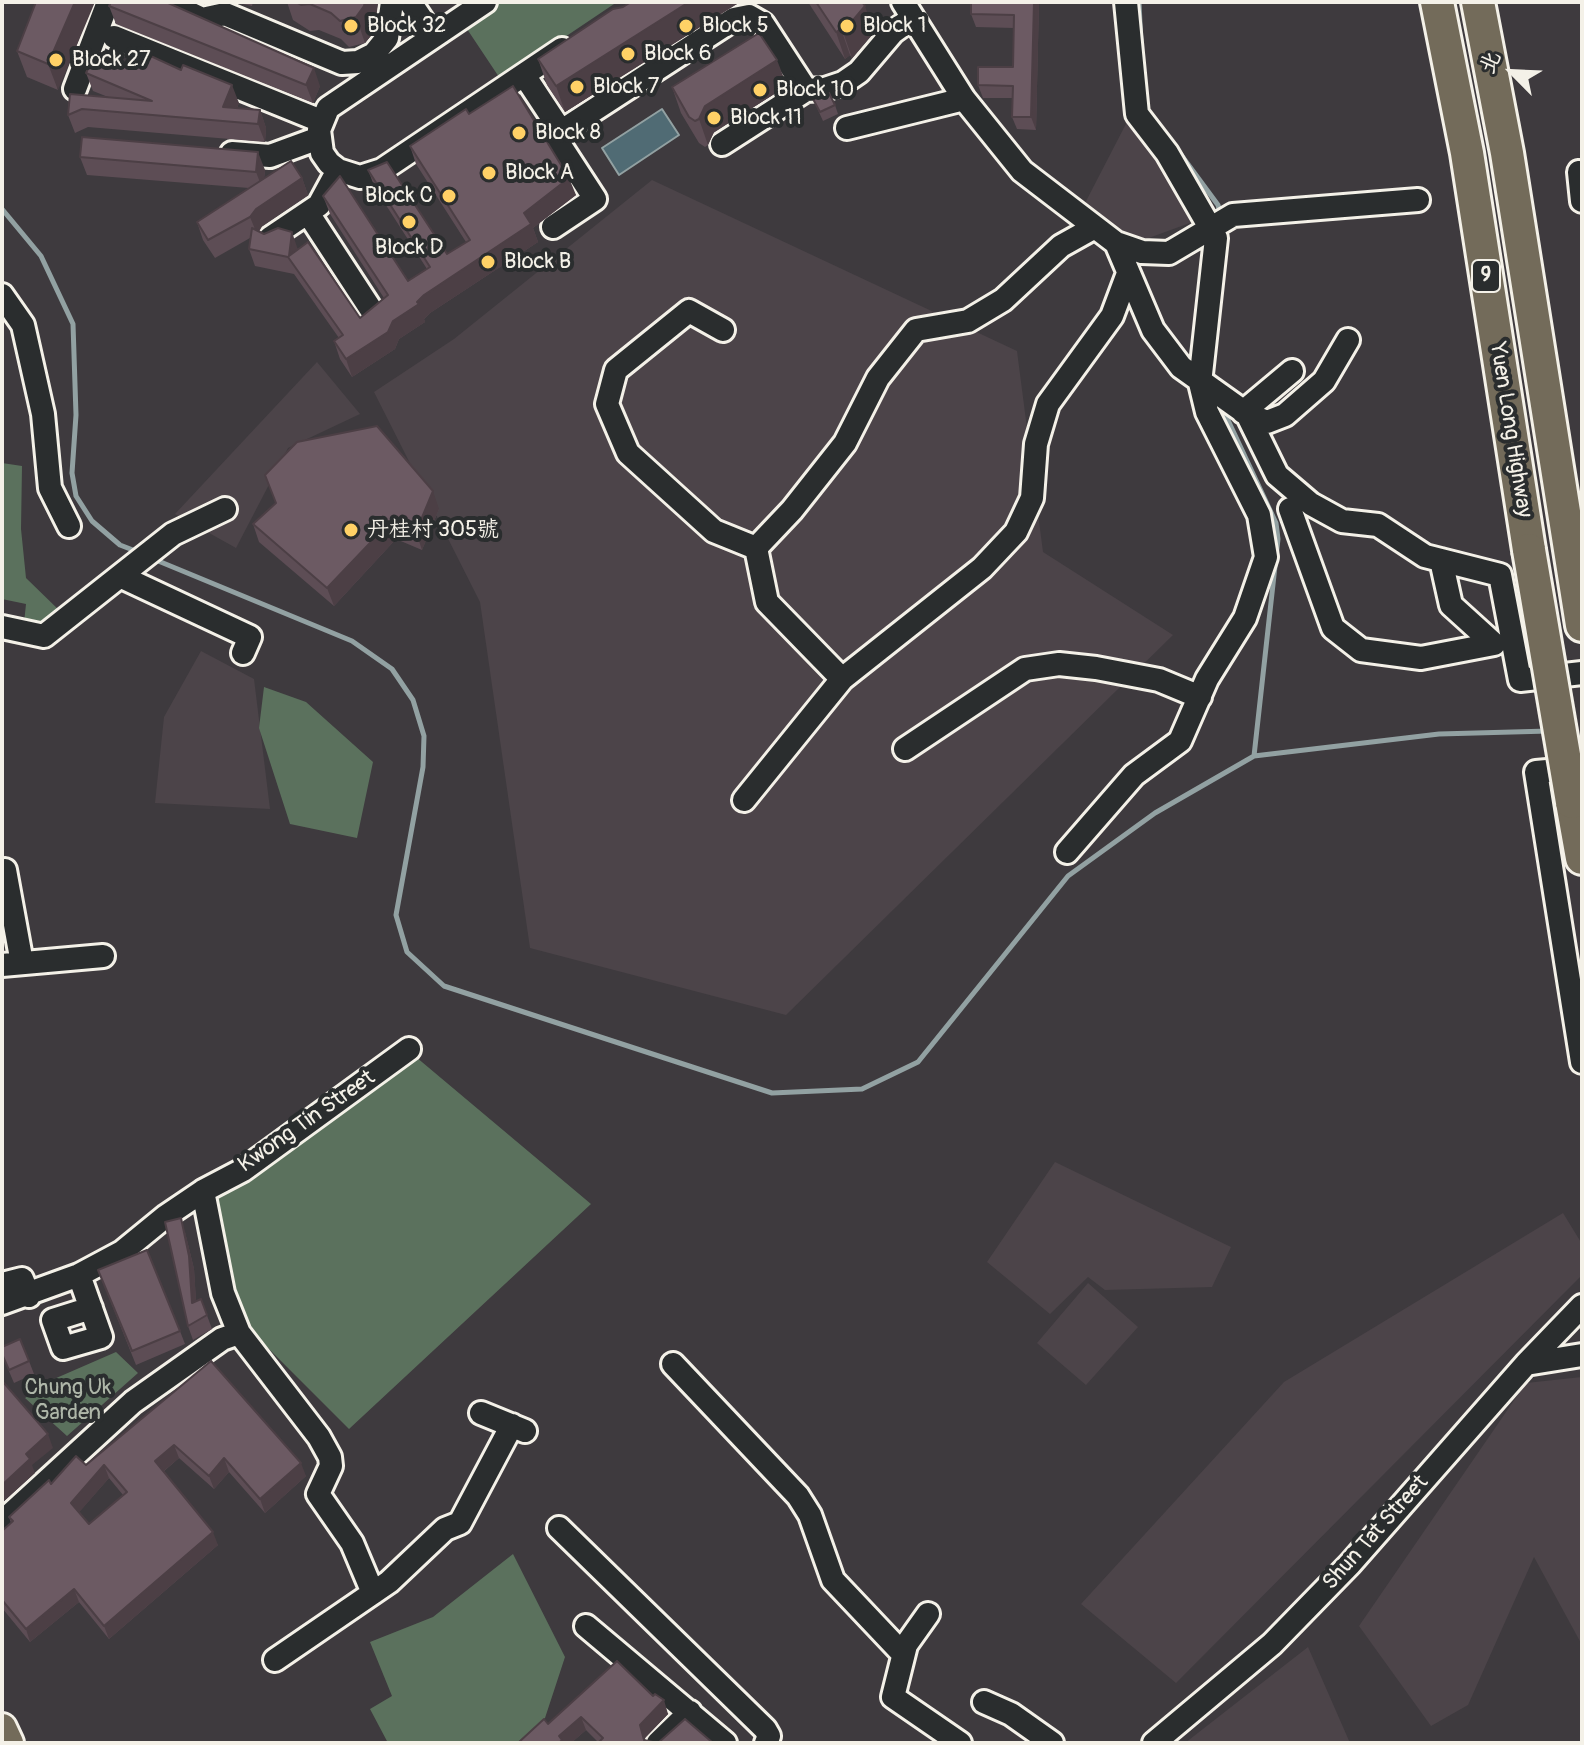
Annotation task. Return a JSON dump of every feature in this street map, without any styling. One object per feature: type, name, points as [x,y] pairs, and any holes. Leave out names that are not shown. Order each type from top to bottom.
[{"type":"highway","name":"Yuen Long Highway","points":[[1437,2],[1467,153],[1529,550],[1582,858]]},
{"type":"highway","name":"Yuen Long Highway","points":[[1478,2],[1507,153],[1582,625]]},
{"type":"main road","points":[[2,1728],[9,1743]]},
{"type":"street","points":[[75,89],[108,2]]},
{"type":"street","points":[[167,2],[202,19],[225,14],[342,63],[358,62],[374,54],[387,38],[392,2]]},
{"type":"street","points":[[410,2],[433,36]]},
{"type":"street","points":[[209,151],[270,156],[305,140],[320,130],[337,101],[485,2]]},
{"type":"street","points":[[1067,852],[1134,775],[1180,741],[1200,697],[1245,618],[1266,557],[1259,515],[1207,412],[1202,385],[1216,238],[1167,153],[1137,114],[1126,2]]},
{"type":"street","points":[[722,144],[806,90],[825,89],[843,83],[859,72],[907,10],[964,99],[1022,171],[1116,243],[1142,252],[1169,253],[1197,238],[1208,227],[1233,215],[1418,200]]},
{"type":"street","points":[[553,227],[595,199],[554,136],[741,17],[763,24],[806,90]]},
{"type":"street","points":[[114,37],[320,130]]},
{"type":"street","points":[[320,130],[322,153],[338,170],[360,177],[372,175],[469,112],[580,45],[530,84],[477,117],[469,112]]},
{"type":"street","points":[[530,84],[561,131]]},
{"type":"street","points":[[847,128],[964,99]]},
{"type":"street","points":[[270,238],[308,213],[326,194],[338,170]]},
{"type":"street","points":[[1579,172],[1582,201]]},
{"type":"street","points":[[308,213],[372,311]]},
{"type":"street","points":[[756,548],[845,443],[878,378],[916,330],[968,321],[1003,300],[1061,246],[1095,227]]},
{"type":"street","points":[[1116,243],[1127,276],[1153,330],[1181,367],[1245,413],[1267,422],[1285,415],[1324,381],[1348,340]]},
{"type":"street","points":[[744,800],[842,679],[982,568],[1016,532],[1032,498],[1036,444],[1048,404],[1112,316],[1127,276]]},
{"type":"street","points":[[2,295],[23,325],[43,414],[50,488],[69,526]]},
{"type":"street","points":[[723,330],[689,311],[616,370],[607,404],[628,453],[714,531],[756,548]]},
{"type":"street","points":[[1245,413],[1292,371]]},
{"type":"street","points":[[1245,413],[1277,475],[1311,504],[1342,521],[1378,525],[1425,556],[1500,575],[1520,680],[1582,673]]},
{"type":"street","points":[[2,627],[44,636],[173,534],[225,509]]},
{"type":"street","points":[[1290,509],[1333,628],[1361,650],[1421,658],[1494,644],[1451,605],[1441,560]]},
{"type":"street","points":[[756,548],[767,602],[842,679]]},
{"type":"street","points":[[122,577],[250,637],[243,653]]},
{"type":"street","points":[[905,749],[1025,669],[1059,664],[1096,668],[1159,680],[1200,697]]},
{"type":"street","points":[[1582,768],[1536,772],[1582,1062]]},
{"type":"street","points":[[5,870],[12,964],[103,956]]},
{"type":"street","name":"Kwong Tin Street","points":[[2,1303],[29,1296],[79,1275],[122,1252],[203,1191],[243,1170],[409,1049]]},
{"type":"street","points":[[203,1191],[223,1293],[239,1333],[319,1437],[331,1466],[318,1494],[352,1543],[373,1593]]},
{"type":"street","points":[[79,1275],[91,1308],[101,1337],[63,1348],[53,1320],[91,1308]]},
{"type":"street","points":[[2,1284],[22,1279],[29,1296]]},
{"type":"street","name":"Shun Tat Street","points":[[1154,1743],[1272,1644],[1341,1574],[1526,1364],[1582,1306]]},
{"type":"street","points":[[2,1522],[133,1402],[222,1339],[239,1333]]},
{"type":"street","points":[[1526,1364],[1582,1355]]},
{"type":"street","points":[[673,1364],[798,1496],[818,1535],[833,1580],[903,1654]]},
{"type":"street","points":[[275,1660],[399,1574],[445,1529],[460,1523],[519,1428],[481,1413]]},
{"type":"street","points":[[559,1528],[765,1729],[769,1736],[766,1743]]},
{"type":"street","points":[[928,1614],[903,1654],[893,1697],[960,1743]]},
{"type":"street","points":[[586,1626],[725,1743]]},
{"type":"street","points":[[984,1702],[1011,1714],[1052,1743]]},
{"type":"street","points":[[658,1743],[690,1712]]},
{"type":"shaded area","points":[[1128,120],[1198,220],[1135,243],[1083,207]]},
{"type":"shaded area","points":[[652,180],[1017,351],[1043,552],[1173,635],[786,1015],[530,948],[480,602],[374,392],[454,339]]},
{"type":"shaded area","points":[[317,362],[360,414],[288,448],[236,548],[175,514]]},
{"type":"shaded area","points":[[201,651],[254,679],[270,809],[155,803],[164,717]]},
{"type":"shaded area","points":[[1055,1162],[1231,1247],[1212,1287],[1105,1290],[1088,1277],[1050,1314],[987,1262]]},
{"type":"shaded area","points":[[1563,1213],[1582,1244],[1582,1275],[1176,1683],[1081,1604],[1284,1382]]},
{"type":"shaded area","points":[[1088,1283],[1138,1327],[1086,1385],[1037,1343]]},
{"type":"shaded area","points":[[1582,1377],[1582,1645],[1534,1557],[1468,1705],[1431,1726],[1359,1626],[1526,1383]]},
{"type":"shaded area","points":[[1308,1647],[1350,1743],[1185,1743]]},
{"type":"green space","points":[[501,2],[617,2],[501,80],[465,26]]},
{"type":"green space","points":[[2,463],[22,466],[21,529],[26,578],[62,613],[42,627],[24,623],[26,604],[2,599]]},
{"type":"green space","points":[[264,687],[306,702],[373,762],[357,838],[290,824],[259,728]]},
{"type":"green space","points":[[416,1057],[591,1204],[349,1429],[243,1323],[215,1197]]},
{"type":"green space","name":"Chung Uk Garden","points":[[116,1352],[138,1373],[67,1436],[25,1398],[54,1379]]},
{"type":"green space","points":[[513,1554],[565,1657],[545,1718],[517,1743],[388,1743],[370,1709],[392,1696],[370,1642],[433,1617]]},
{"type":"water","points":[[662,109],[679,135],[619,175],[602,148]]},
{"type":"building","points":[[36,2],[75,2],[48,64],[17,51]]},
{"type":"building","points":[[111,2],[166,2],[314,68],[306,85],[109,6]]},
{"type":"building","points":[[296,2],[365,2],[356,17],[340,21],[331,13]]},
{"type":"building","points":[[631,2],[689,2],[556,86],[538,59],[613,9]]},
{"type":"building","points":[[816,2],[862,2],[865,6],[843,32],[841,29],[836,32]]},
{"type":"building","points":[[971,2],[1034,2],[1031,117],[1012,117],[1013,86],[978,85],[978,67],[1013,67],[1014,15],[971,14]]},
{"type":"building","points":[[759,33],[777,60],[705,106],[699,119],[695,121],[689,117],[672,87]]},
{"type":"building","points":[[96,51],[135,68],[142,52],[181,70],[183,65],[232,85],[223,107],[260,110],[258,124],[82,109],[68,115],[70,94],[152,101],[86,73]]},
{"type":"building","points":[[513,86],[569,178],[524,213],[531,224],[424,295],[417,302],[419,304],[393,321],[388,332],[346,359],[334,341],[343,335],[288,257],[249,249],[252,228],[264,234],[278,228],[292,232],[289,256],[308,242],[360,318],[388,295],[323,196],[340,176],[408,281],[430,267],[368,170],[387,162],[447,254],[470,240],[410,146],[466,109],[469,114]]},
{"type":"building","points":[[829,93],[835,105],[820,112],[813,99]]},
{"type":"building","points":[[82,137],[258,152],[256,172],[80,157]]},
{"type":"building","points":[[291,161],[302,178],[256,209],[250,217],[208,240],[197,222]]},
{"type":"building","name":"丹桂村 305號","points":[[377,426],[433,491],[416,532],[390,522],[327,588],[253,524],[276,503],[265,475],[297,442]]},
{"type":"building","points":[[181,1218],[189,1256],[192,1303],[201,1299],[207,1315],[188,1326],[165,1222]]},
{"type":"building","points":[[147,1250],[180,1331],[132,1351],[98,1270]]},
{"type":"building","points":[[20,1339],[29,1361],[9,1370],[2,1347]]},
{"type":"building","points":[[211,1361],[301,1463],[260,1499],[224,1458],[209,1476],[174,1445],[155,1461],[213,1532],[104,1626],[74,1589],[26,1629],[2,1600],[2,1531],[13,1521],[9,1517],[49,1480],[51,1484],[76,1456],[86,1465]],"holes":[[[104,1465],[127,1492],[89,1524],[71,1503]]]},
{"type":"building","points":[[4,1383],[48,1434],[26,1454],[30,1459],[2,1485],[2,1385]]},
{"type":"building","points":[[617,1661],[653,1696],[655,1694],[664,1700],[640,1725],[644,1740],[657,1743],[598,1743],[603,1738],[581,1717],[559,1736],[562,1740],[559,1743],[518,1743],[544,1719],[548,1724]]},
{"type":"building","points":[[685,1719],[713,1743],[658,1743]]},
{"type":"waterway","points":[[1139,2],[1141,45]]},
{"type":"waterway","points":[[1176,148],[1218,205],[1221,216]]},
{"type":"waterway","points":[[2,209],[41,256],[73,324],[76,415],[72,473],[76,496],[92,521],[120,545],[138,552]]},
{"type":"waterway","points":[[1220,403],[1276,523],[1278,539],[1254,756]]},
{"type":"waterway","points":[[151,558],[352,641],[392,669],[413,700],[424,736],[423,767],[396,915],[407,952],[444,986],[772,1093],[862,1089],[918,1062],[1068,876],[1155,813],[1254,756],[1439,734],[1549,731]]},
{"type":"place","name":"Block 32","points":[[351,26]]},
{"type":"place","name":"Block 5","points":[[686,26]]},
{"type":"place","name":"Block 1","points":[[847,26]]},
{"type":"place","name":"Block 6","points":[[628,54]]},
{"type":"place","name":"Block 27","points":[[56,60]]},
{"type":"place","name":"Block 7","points":[[577,87]]},
{"type":"place","name":"Block 10","points":[[760,90]]},
{"type":"place","name":"Block 11","points":[[714,118]]},
{"type":"place","name":"Block 8","points":[[519,133]]},
{"type":"place","name":"Block A","points":[[489,173]]},
{"type":"place","name":"Block C","points":[[449,196]]},
{"type":"place","name":"Block D","points":[[409,222]]},
{"type":"place","name":"Block B","points":[[488,262]]},
{"type":"place","name":"丹桂村 305號","points":[[351,530]]}]
